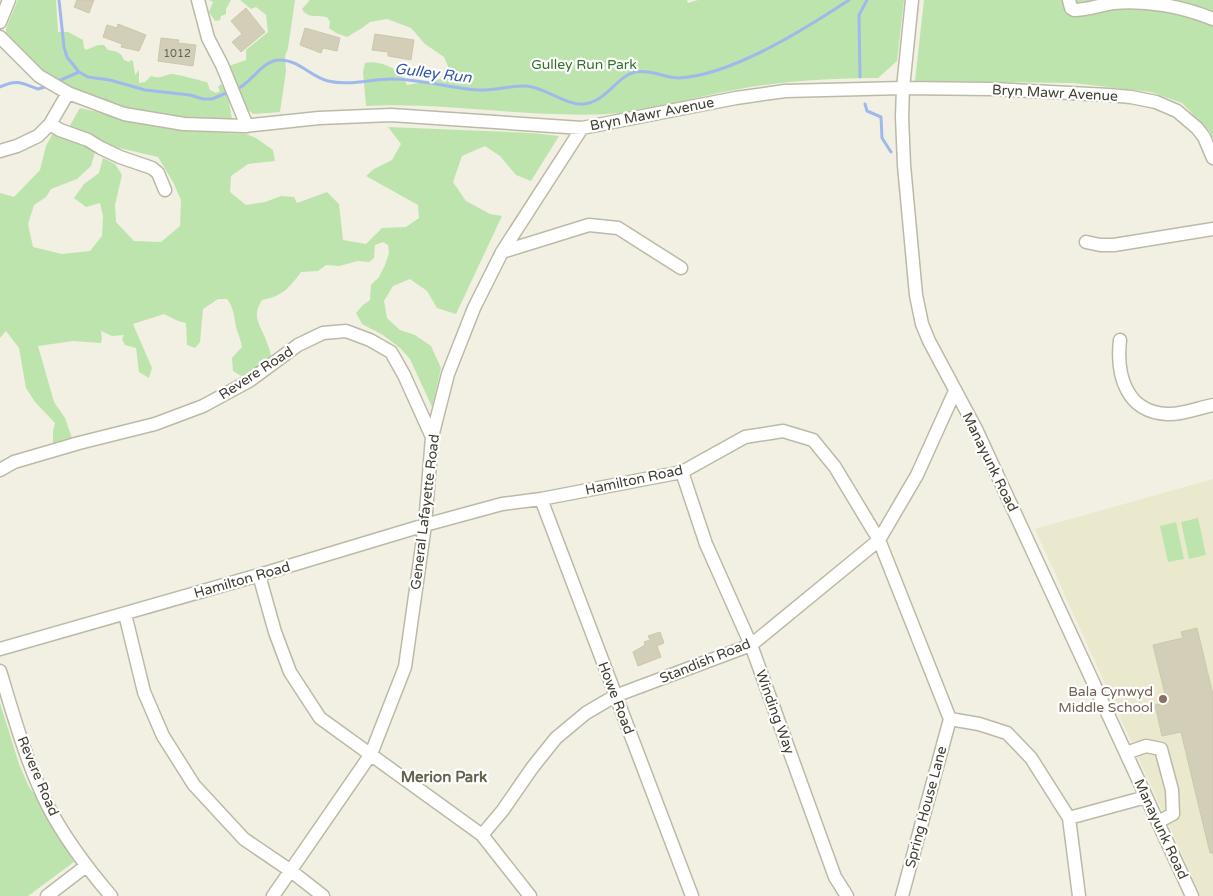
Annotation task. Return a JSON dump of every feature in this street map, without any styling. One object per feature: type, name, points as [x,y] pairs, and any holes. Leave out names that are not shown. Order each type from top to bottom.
[{"type":"street","points":[[0,22],[9,0]]},
{"type":"street","points":[[198,0],[208,38],[247,126]]},
{"type":"street","name":"Manayunk Road","points":[[912,0],[903,88],[903,157],[916,295],[922,324],[929,341],[976,429],[1192,896]]},
{"type":"street","points":[[1070,0],[1071,8],[1074,10],[1114,3],[1131,3],[1173,6],[1213,19]]},
{"type":"street","name":"Bryn Mawr Avenue","points":[[0,37],[39,76],[63,90],[124,114],[184,124],[247,126],[319,118],[391,116],[582,128],[736,98],[785,91],[903,88],[1020,90],[1076,92],[1144,99],[1167,106],[1188,119],[1204,137],[1213,158]]},
{"type":"street","points":[[0,150],[17,146],[38,136],[50,124],[63,90]]},
{"type":"street","points":[[50,124],[60,130],[88,140],[120,157],[152,168],[158,173],[165,190]]},
{"type":"street","name":"General Lafayette Road","points":[[273,896],[371,754],[406,667],[425,525],[432,437],[448,374],[474,308],[502,252],[582,128]]},
{"type":"street","points":[[502,252],[589,225],[618,228],[680,268]]},
{"type":"street","points":[[1086,242],[1114,245],[1213,228]]},
{"type":"street","name":"Revere Road","points":[[0,470],[14,462],[155,424],[203,406],[249,381],[298,345],[322,333],[346,331],[370,340],[391,352],[404,375],[432,437]]},
{"type":"street","points":[[1120,340],[1119,363],[1122,382],[1139,405],[1148,410],[1168,414],[1213,405]]},
{"type":"street","name":"Standish Road","points":[[482,836],[556,738],[586,713],[615,696],[751,645],[878,540],[917,475],[955,391]]},
{"type":"street","name":"Hamilton Road","points":[[0,649],[502,504],[541,499],[682,472],[745,437],[783,430],[813,440],[835,466],[878,540],[950,719]]},
{"type":"street","name":"Winding Way","points":[[682,472],[706,544],[751,645],[835,876],[847,896]]},
{"type":"street","name":"Howe Road","points":[[541,499],[692,896]]},
{"type":"street","points":[[259,575],[275,632],[290,672],[320,718],[482,836],[530,896]]},
{"type":"street","points":[[125,614],[144,692],[163,736],[194,785],[244,839],[291,870],[323,896]]},
{"type":"street","name":"Revere Road","points":[[0,671],[25,752],[49,808],[86,866],[111,896]]},
{"type":"street","points":[[950,719],[979,724],[1007,733],[1030,758],[1069,818],[1079,896]]},
{"type":"street","name":"Spring House Lane","points":[[902,896],[950,719]]},
{"type":"street","points":[[1126,753],[1146,746],[1161,749],[1172,790],[1173,814],[1158,822]]},
{"type":"street","points":[[1069,818],[1146,797]]},
{"type":"street","points":[[47,896],[86,866]]},
{"type":"shaded area","name":"Bala Cynwyd Middle School","points":[[1213,479],[1213,896],[1201,896],[1035,529]]},
{"type":"green space","points":[[18,0],[56,0],[58,32],[68,32],[83,40],[86,50],[98,45],[104,45],[108,50],[116,51],[120,54],[124,60],[133,61],[135,75],[139,70],[139,83],[145,82],[151,76],[159,77],[173,74],[207,82],[210,90],[216,93],[220,91],[218,87],[221,84],[227,91],[233,124],[183,118],[130,108],[104,101],[56,80],[36,66],[6,37],[6,28]]},
{"type":"green space","points":[[209,0],[231,0],[226,9],[226,14],[221,16],[220,20],[215,21],[209,12],[213,2]]},
{"type":"green space","points":[[240,0],[295,0],[288,48],[285,56],[286,71],[280,112],[253,114],[245,107],[226,67],[246,60],[246,50],[268,32],[266,15],[256,7],[251,9]]},
{"type":"green space","name":"Gulley Run Park","points":[[310,0],[687,0],[688,3],[698,0],[904,0],[897,61],[878,78],[824,79],[770,84],[624,113],[578,115],[426,106],[366,106],[363,72],[365,63],[379,63],[393,68],[402,75],[407,85],[446,78],[449,68],[444,57],[425,44],[411,28],[387,19],[370,22],[347,37],[336,33],[329,28],[330,22],[327,17],[310,15],[304,12],[302,9]]},
{"type":"green space","points":[[924,0],[1213,0],[1213,138],[1210,132],[1182,103],[1151,92],[1073,83],[915,81]]},
{"type":"green space","points":[[80,108],[183,131],[246,134],[256,138],[273,150],[275,161],[248,164],[231,176],[230,192],[246,205],[265,202],[281,196],[294,197],[297,203],[327,192],[339,204],[343,240],[366,244],[382,228],[406,227],[419,218],[418,205],[366,176],[374,169],[392,160],[401,144],[388,127],[532,133],[559,136],[531,181],[516,175],[500,156],[485,146],[462,156],[453,182],[466,201],[490,214],[502,216],[456,314],[437,308],[427,291],[410,279],[393,286],[384,301],[387,318],[400,330],[415,335],[431,346],[441,368],[432,407],[410,359],[400,348],[383,335],[362,324],[356,313],[370,300],[371,285],[379,277],[385,265],[389,253],[388,245],[383,242],[375,245],[374,258],[369,262],[358,261],[339,266],[326,265],[318,271],[301,272],[285,291],[262,300],[257,316],[271,356],[243,377],[233,371],[232,358],[242,347],[232,309],[227,299],[218,299],[203,309],[200,342],[195,348],[187,345],[186,323],[164,314],[133,324],[152,368],[149,378],[139,372],[136,348],[125,345],[122,339],[124,335],[112,336],[101,331],[101,343],[73,341],[38,346],[54,402],[65,418],[72,438],[53,445],[55,423],[35,402],[26,388],[19,348],[6,331],[0,338],[0,193],[14,197],[40,170],[46,146],[53,133],[86,145],[95,152],[91,166],[77,179],[51,189],[46,197],[34,205],[28,224],[33,247],[62,254],[90,251],[102,236],[103,216],[100,203],[86,207],[74,198],[84,184],[99,173],[103,158],[115,164],[122,175],[115,205],[116,222],[134,241],[161,242],[180,226],[181,200],[158,157],[115,147],[69,127]]},
{"type":"green space","points":[[1198,518],[1206,555],[1189,559],[1181,522]]},
{"type":"green space","points":[[1176,522],[1184,559],[1168,562],[1160,526]]},
{"type":"green space","points":[[0,703],[19,764],[29,787],[74,862],[28,896],[0,896]]},
{"type":"building","points":[[77,0],[94,0],[89,13],[74,7]]},
{"type":"building","points":[[246,8],[265,32],[241,52],[232,42],[242,34],[231,21]]},
{"type":"building","points":[[118,24],[146,35],[139,51],[121,47],[122,44],[103,37],[107,25],[117,28]]},
{"type":"building","points":[[305,28],[340,38],[337,51],[323,48],[321,53],[300,45]]},
{"type":"building","points":[[375,34],[414,40],[411,60],[388,56],[388,52],[372,50]]},
{"type":"building","points":[[161,38],[179,40],[178,43],[196,45],[193,66],[158,61]]},
{"type":"building","name":"Bala Cynwyd Middle School","points":[[1197,628],[1213,695],[1213,853],[1210,853],[1181,732],[1162,736],[1155,705],[1167,702],[1153,645],[1183,638],[1181,632]]},
{"type":"building","points":[[660,632],[664,643],[657,646],[661,657],[638,666],[633,652],[645,645],[644,642],[650,640],[648,636]]},
{"type":"waterway","name":"Gulley Run","points":[[59,0],[64,47],[67,57],[79,72],[88,77],[110,80],[145,90],[190,95],[203,99],[212,99],[229,92]]},
{"type":"waterway","name":"Gulley Run","points":[[235,90],[246,83],[267,64],[280,60],[293,63],[328,81],[352,83],[402,79],[478,90],[527,86],[542,90],[564,100],[584,104],[599,98],[622,79],[635,72],[641,71],[679,78],[722,69],[790,37],[849,0]]},
{"type":"waterway","points":[[860,77],[859,15],[867,0]]},
{"type":"waterway","points":[[56,82],[79,72]]},
{"type":"waterway","points":[[0,87],[15,83],[38,89],[48,86]]},
{"type":"waterway","points":[[865,104],[867,111],[881,117],[882,138],[891,152]]},
{"type":"place","name":"Bala Cynwyd Middle School","points":[[1163,699]]},
{"type":"district","name":"Merion Park","points":[[444,777]]}]
